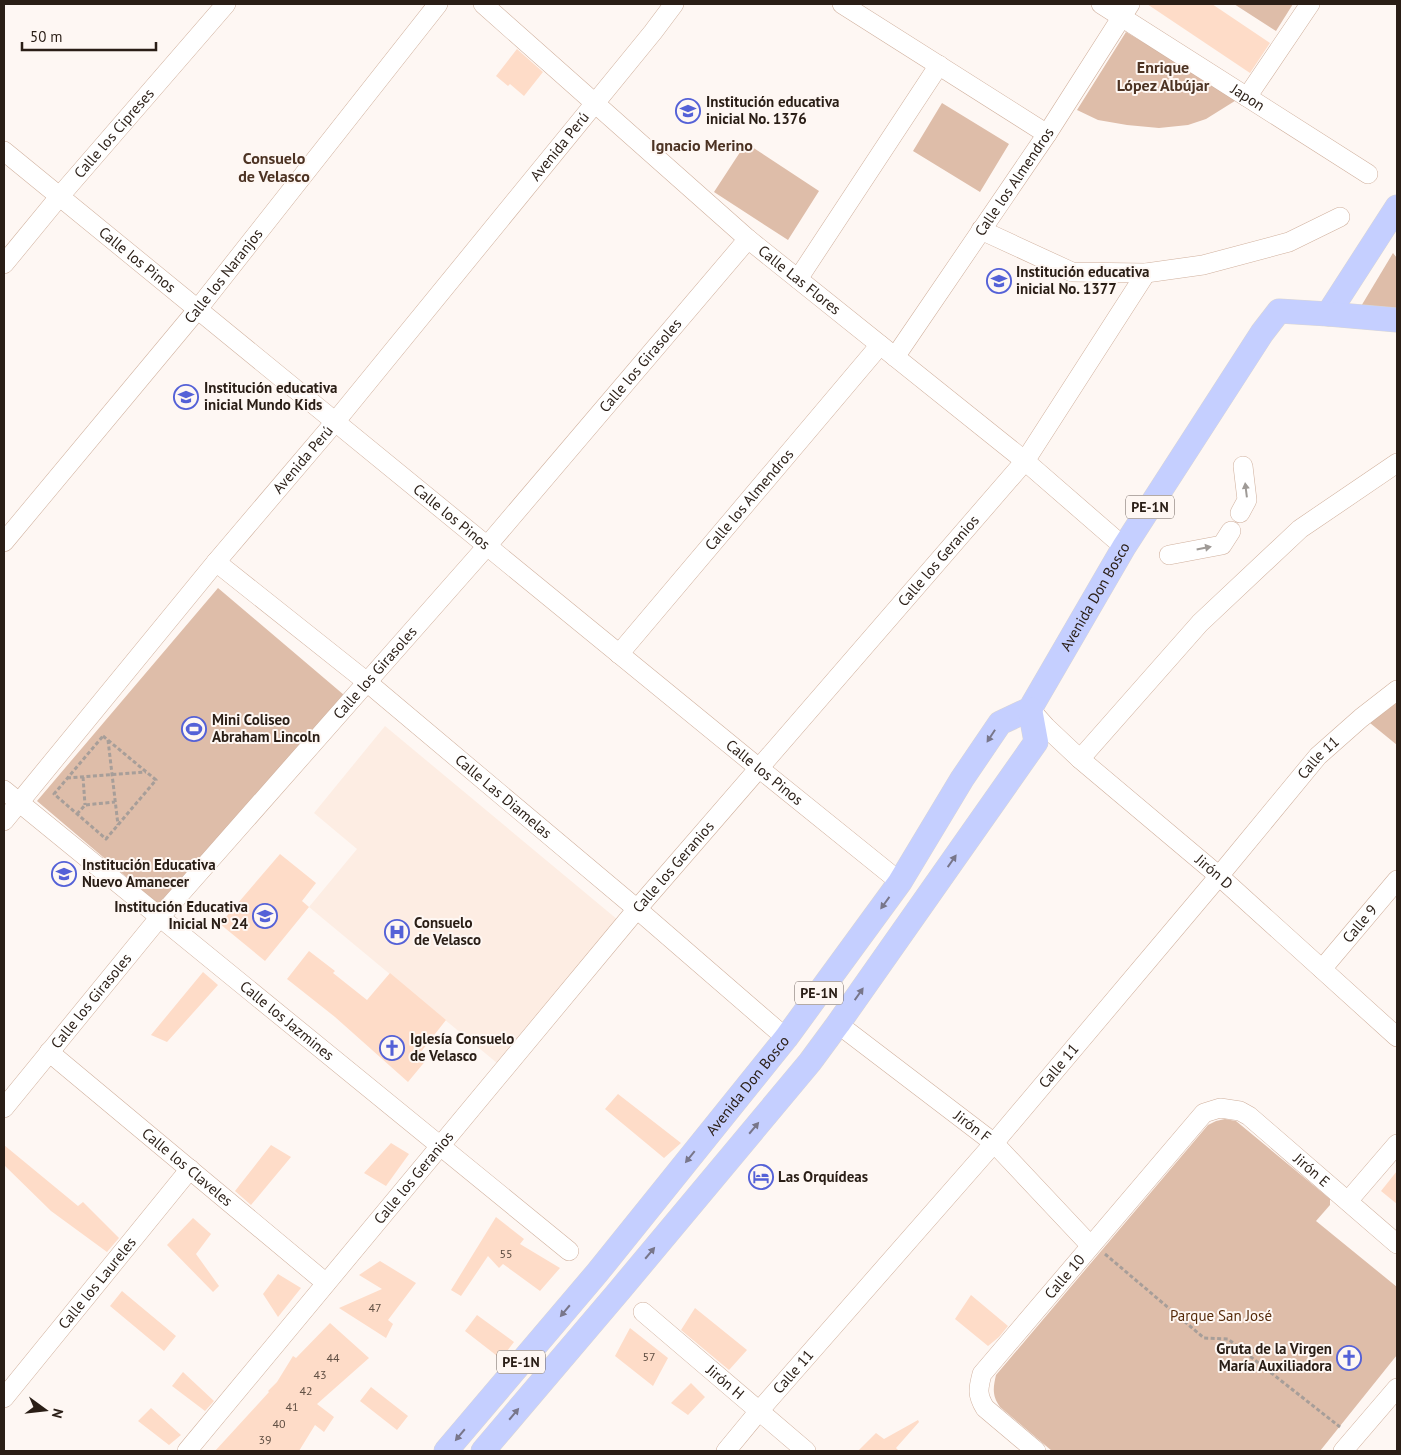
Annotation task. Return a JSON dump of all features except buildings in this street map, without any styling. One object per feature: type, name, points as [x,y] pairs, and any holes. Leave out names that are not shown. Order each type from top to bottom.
[{"type":"main road","points":[[1328,314],[1397,207]]},
{"type":"main road","name":"Avenida Don Bosco","points":[[446,1451],[597,1274],[786,1038],[900,882],[962,779],[1000,723],[1030,709],[1124,547],[1262,333],[1279,311],[1328,314]]},
{"type":"main road","name":"PE-1N","points":[[1328,314],[1397,320]]},
{"type":"main road","name":"PE-1N","points":[[483,1451],[810,1062],[1036,742],[1030,709]]},
{"type":"main road","points":[[597,1274],[619,1291]]},
{"type":"street","name":"Calle los Cipreses","points":[[4,264],[59,197],[226,4]]},
{"type":"street","name":"Calle los Naranjos","points":[[4,542],[198,310],[438,4]]},
{"type":"street","name":"Calle Las Flores","points":[[483,4],[748,239],[1025,461],[1124,547]]},
{"type":"street","name":"Avenida Perú","points":[[4,821],[216,562],[335,422],[674,4]]},
{"type":"street","points":[[842,4],[1047,134]]},
{"type":"street","name":"Japon","points":[[1101,4],[1126,10],[1247,97],[1368,174]]},
{"type":"street","points":[[1247,97],[1310,4]]},
{"type":"street","name":"Calle los Almendros","points":[[619,654],[888,351],[981,230],[1047,134],[1126,10]]},
{"type":"street","points":[[798,279],[939,65]]},
{"type":"street","name":"Calle los Pinos","points":[[4,151],[900,882]]},
{"type":"street","points":[[981,230],[1072,272],[1146,273],[1203,265],[1289,242],[1340,218]]},
{"type":"street","name":"Calle los Girasoles","points":[[4,1108],[159,918],[487,546],[748,239]]},
{"type":"street","name":"Calle los Geranios","points":[[187,1451],[637,909],[1025,461],[1146,273]]},
{"type":"street","points":[[1080,759],[1200,622],[1300,529],[1397,463]]},
{"type":"street","points":[[1240,513],[1247,500],[1243,466]]},
{"type":"street","points":[[1169,555],[1222,545],[1231,531]]},
{"type":"street","name":"Calle Las Diamelas","points":[[216,562],[367,682],[637,909],[786,1038]]},
{"type":"street","name":"Calle 11","points":[[726,1451],[994,1143],[1220,876],[1318,756],[1361,718],[1397,690]]},
{"type":"street","name":"Jirón D","points":[[1030,709],[1080,759],[1220,876],[1397,1037]]},
{"type":"street","name":"Calle los Jazmines","points":[[4,790],[569,1252]]},
{"type":"street","name":"Calle 9","points":[[1322,969],[1397,880]]},
{"type":"street","name":"Jirón F","points":[[838,1024],[994,1143],[1091,1244]]},
{"type":"street","name":"Calle los Claveles","points":[[49,1052],[326,1283]]},
{"type":"street","name":"Jirón E","points":[[1220,1108],[1249,1116],[1397,1244]]},
{"type":"street","name":"Calle 10","points":[[1036,1451],[985,1408],[980,1398],[978,1387],[982,1374],[1204,1113],[1220,1108]]},
{"type":"street","points":[[1348,1201],[1397,1144]]},
{"type":"street","name":"Calle los Laureles","points":[[4,1398],[190,1170]]},
{"type":"street","name":"Jirón H","points":[[643,1312],[806,1451]]},
{"type":"street","points":[[1347,1448],[1397,1388]]},
{"type":"path","points":[[103,736],[108,740],[156,780],[106,839],[54,794],[103,736]]},
{"type":"path","points":[[108,740],[118,825]]},
{"type":"path","points":[[67,778],[146,772]]},
{"type":"path","points":[[83,777],[85,805]]},
{"type":"path","points":[[77,814],[85,805],[115,802]]},
{"type":"path","points":[[1091,1244],[1204,1338],[1228,1339],[1347,1448]]},
{"type":"shaded area","points":[[385,726],[618,920],[497,1063],[309,907],[357,849],[314,813]]},
{"type":"green space","points":[[1234,4],[1293,4],[1276,31]]},
{"type":"green space","points":[[1126,32],[1238,99],[1206,119],[1188,125],[1159,128],[1098,120],[1077,110]]},
{"type":"green space","points":[[942,103],[1009,144],[980,192],[913,151]]},
{"type":"green space","points":[[746,143],[819,191],[788,240],[714,192]]},
{"type":"green space","points":[[1393,253],[1397,258],[1397,314],[1360,308]]},
{"type":"green space","points":[[218,588],[344,695],[163,908],[37,801]]},
{"type":"green space","points":[[1397,702],[1397,745],[1370,723]]},
{"type":"green space","name":"Parque San José","points":[[1225,1119],[1236,1121],[1330,1199],[1330,1205],[1316,1221],[1397,1287],[1397,1355],[1320,1451],[1052,1451],[1000,1407],[994,1392],[996,1375],[1208,1125]]},
{"type":"place","name":"Institución educativa inicial No. 1376","points":[[688,111]]},
{"type":"place","name":"Institución educativa inicial No. 1377","points":[[999,281]]},
{"type":"place","name":"Institución educativa inicial Mundo Kids","points":[[186,397]]},
{"type":"place","name":"Mini Coliseo Abraham Lincoln","points":[[194,729]]},
{"type":"place","name":"Institución Educativa Nuevo Amanecer","points":[[64,874]]},
{"type":"place","name":"Institución Educativa Inicial Nº 24","points":[[265,916]]},
{"type":"place","name":"Consuelo de Velasco","points":[[397,932]]},
{"type":"place","name":"Iglesía Consuelo de Velasco","points":[[392,1048]]},
{"type":"place","name":"Las Orquídeas","points":[[761,1177]]},
{"type":"place","name":"Gruta de la Virgen María Auxiliadora","points":[[1349,1358]]},
{"type":"district","name":"Enrique López Albújar","points":[[1163,76]]},
{"type":"district","name":"Ignacio Merino","points":[[702,145]]},
{"type":"district","name":"Consuelo de Velasco","points":[[274,167]]}]
